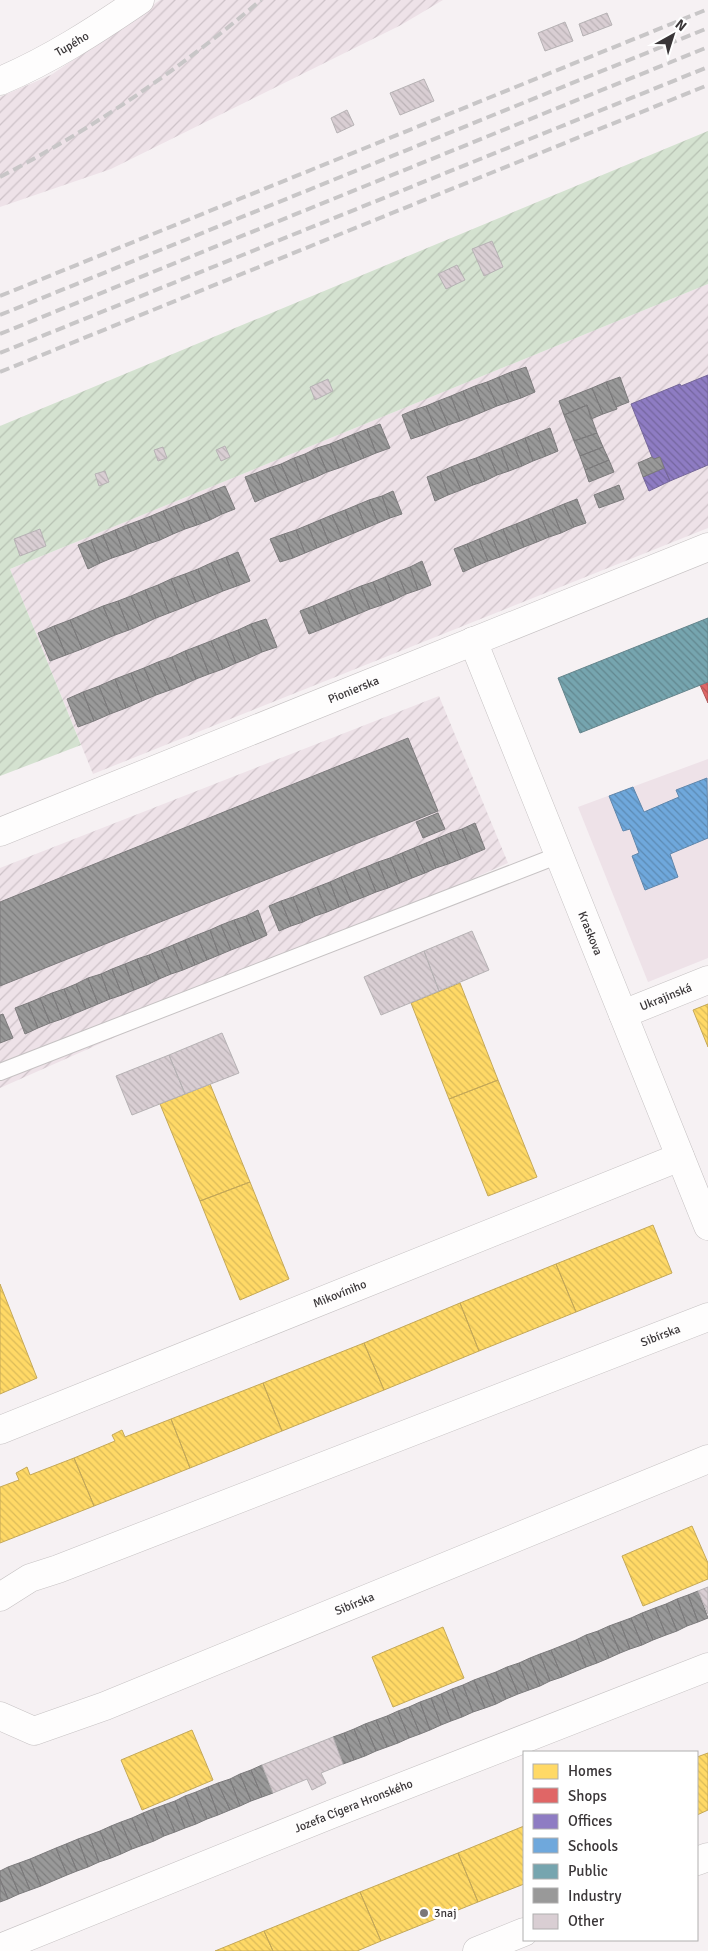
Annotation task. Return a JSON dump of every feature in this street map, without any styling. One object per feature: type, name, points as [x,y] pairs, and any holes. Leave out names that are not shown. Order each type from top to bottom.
[{"type":"street","name":"Tupého","points":[[0,81],[18,74],[94,32],[140,0]]},
{"type":"street","name":"Pionierska","points":[[0,832],[708,547]]},
{"type":"street","name":"Kraskova","points":[[473,641],[708,1226]]},
{"type":"street","name":"Ukrajinská","points":[[623,1014],[708,980]]},
{"type":"street","name":"Mikovíniho","points":[[0,1430],[680,1157]]},
{"type":"street","name":"Sibírska","points":[[0,1597],[30,1578],[58,1569],[708,1317]]},
{"type":"street","name":"Sibírska","points":[[0,1716],[34,1730],[105,1706],[708,1459]]},
{"type":"street","name":"Jozefa Cígera Hronského","points":[[0,1948],[332,1814],[708,1667]]},
{"type":"street","points":[[477,1951],[523,1932]]},
{"type":"lane","points":[[0,1072],[559,855]]},
{"type":"shaded area","points":[[160,0],[443,0],[401,25],[111,169],[0,207],[0,97],[51,75]]},
{"type":"shaded area","points":[[708,284],[708,528],[93,774],[10,569]]},
{"type":"shaded area","points":[[439,696],[508,863],[0,1088],[0,868]]},
{"type":"shaded area","points":[[708,759],[708,958],[648,982],[578,807]]},
{"type":"green space","points":[[708,131],[708,284],[10,569],[81,745],[0,776],[0,426]]},
{"type":"building: Homes","points":[[460,983],[498,1080],[449,1099],[411,1003]]},
{"type":"building: Homes","points":[[708,1004],[708,1047],[693,1010]]},
{"type":"building: Homes","points":[[498,1080],[537,1177],[488,1196],[449,1099]]},
{"type":"building: Homes","points":[[210,1084],[250,1182],[200,1201],[160,1104]]},
{"type":"building: Homes","points":[[250,1182],[289,1279],[240,1300],[200,1201]]},
{"type":"building: Homes","points":[[653,1225],[672,1273],[576,1312],[556,1264]]},
{"type":"building: Homes","points":[[556,1264],[576,1312],[479,1351],[460,1303]]},
{"type":"building: Homes","points":[[0,1284],[37,1378],[0,1394]]},
{"type":"building: Homes","points":[[460,1303],[479,1351],[384,1390],[364,1343]]},
{"type":"building: Homes","points":[[364,1343],[384,1390],[282,1431],[263,1383]]},
{"type":"building: Homes","points":[[263,1383],[282,1431],[190,1468],[171,1419]]},
{"type":"building: Homes","points":[[171,1419],[190,1468],[94,1506],[74,1458],[115,1441],[112,1435],[122,1430],[125,1437]]},
{"type":"building: Homes","points":[[74,1458],[94,1506],[0,1543],[0,1487],[19,1480],[16,1473],[27,1467],[30,1475]]},
{"type":"building: Homes","points":[[692,1526],[708,1563],[708,1579],[643,1606],[622,1556]]},
{"type":"building: Homes","points":[[443,1627],[464,1678],[393,1707],[372,1657]]},
{"type":"building: Homes","points":[[192,1730],[213,1780],[142,1810],[121,1760]]},
{"type":"building: Homes","points":[[708,1753],[708,1810],[698,1815],[698,1757]]},
{"type":"building: Homes","points":[[523,1826],[523,1884],[478,1902],[458,1853]]},
{"type":"building: Homes","points":[[458,1853],[478,1902],[381,1941],[360,1892]]},
{"type":"building: Homes","points":[[360,1892],[381,1941],[357,1951],[273,1951],[264,1931]]},
{"type":"building: Homes","points":[[264,1931],[273,1951],[215,1951]]},
{"type":"building: Shops","points":[[708,682],[708,703],[700,685]]},
{"type":"building: Offices","points":[[708,375],[708,465],[670,481],[660,457],[654,459],[652,457],[631,404]]},
{"type":"building: Offices","points":[[664,468],[670,481],[649,491],[643,477]]},
{"type":"building: Schools","points":[[707,778],[708,838],[670,854],[678,877],[645,890],[632,856],[639,853],[630,829],[623,831],[609,796],[633,787],[644,812],[679,797],[676,790]]},
{"type":"building: Public","points":[[708,618],[708,682],[580,733],[558,678]]},
{"type":"building: Industry","points":[[526,367],[535,392],[521,398],[511,372]]},
{"type":"building: Industry","points":[[511,372],[521,398],[509,402],[499,377]]},
{"type":"building: Industry","points":[[499,377],[509,402],[497,406],[487,382]]},
{"type":"building: Industry","points":[[620,377],[629,402],[616,407],[606,382]]},
{"type":"building: Industry","points":[[487,382],[497,406],[485,411],[475,386]]},
{"type":"building: Industry","points":[[606,382],[617,409],[603,414],[592,388]]},
{"type":"building: Industry","points":[[475,386],[485,411],[473,416],[463,391]]},
{"type":"building: Industry","points":[[592,388],[603,414],[591,419],[587,405],[564,415],[559,401]]},
{"type":"building: Industry","points":[[463,391],[473,416],[460,421],[451,396]]},
{"type":"building: Industry","points":[[451,396],[460,421],[448,425],[438,401]]},
{"type":"building: Industry","points":[[438,401],[448,425],[436,430],[426,406]]},
{"type":"building: Industry","points":[[587,405],[597,433],[574,441],[564,415]]},
{"type":"building: Industry","points":[[426,406],[436,430],[423,435],[414,410]]},
{"type":"building: Industry","points":[[414,410],[423,435],[411,439],[402,415]]},
{"type":"building: Industry","points":[[380,424],[390,448],[376,453],[367,429]]},
{"type":"building: Industry","points":[[550,428],[558,451],[546,456],[537,433]]},
{"type":"building: Industry","points":[[367,429],[376,453],[364,458],[354,434]]},
{"type":"building: Industry","points":[[537,433],[546,456],[533,461],[525,438]]},
{"type":"building: Industry","points":[[597,433],[603,447],[580,456],[574,441]]},
{"type":"building: Industry","points":[[354,434],[364,458],[352,463],[342,439]]},
{"type":"building: Industry","points":[[525,438],[533,461],[522,466],[513,443]]},
{"type":"building: Industry","points":[[342,439],[352,463],[339,468],[330,444]]},
{"type":"building: Industry","points":[[513,443],[522,466],[509,471],[501,448]]},
{"type":"building: Industry","points":[[330,444],[339,468],[327,472],[317,448]]},
{"type":"building: Industry","points":[[603,447],[609,460],[585,470],[580,456]]},
{"type":"building: Industry","points":[[317,448],[327,472],[314,478],[305,454]]},
{"type":"building: Industry","points":[[501,448],[509,471],[497,475],[488,453]]},
{"type":"building: Industry","points":[[488,453],[497,475],[485,481],[476,458]]},
{"type":"building: Industry","points":[[305,454],[314,478],[303,482],[294,458]]},
{"type":"building: Industry","points":[[652,457],[654,459],[660,457],[664,468],[643,477],[638,463]]},
{"type":"building: Industry","points":[[294,458],[303,482],[291,487],[281,464]]},
{"type":"building: Industry","points":[[476,458],[485,481],[473,485],[464,462]]},
{"type":"building: Industry","points":[[609,460],[614,472],[589,482],[585,470]]},
{"type":"building: Industry","points":[[464,462],[473,485],[461,490],[451,467]]},
{"type":"building: Industry","points":[[281,464],[291,487],[279,492],[269,468]]},
{"type":"building: Industry","points":[[451,467],[461,490],[448,495],[440,472]]},
{"type":"building: Industry","points":[[269,468],[279,492],[266,497],[256,473]]},
{"type":"building: Industry","points":[[440,472],[448,495],[435,501],[427,477]]},
{"type":"building: Industry","points":[[256,473],[266,497],[255,502],[245,477]]},
{"type":"building: Industry","points":[[619,485],[624,499],[599,508],[594,495]]},
{"type":"building: Industry","points":[[225,486],[235,509],[222,514],[212,491]]},
{"type":"building: Industry","points":[[212,491],[222,514],[210,520],[200,496]]},
{"type":"building: Industry","points":[[393,491],[402,514],[390,518],[382,496]]},
{"type":"building: Industry","points":[[200,496],[210,520],[197,525],[188,501]]},
{"type":"building: Industry","points":[[382,496],[390,518],[378,523],[369,500]]},
{"type":"building: Industry","points":[[577,499],[586,523],[574,527],[564,504]]},
{"type":"building: Industry","points":[[369,500],[378,523],[366,528],[357,505]]},
{"type":"building: Industry","points":[[188,501],[197,525],[185,529],[175,506]]},
{"type":"building: Industry","points":[[564,504],[574,527],[561,533],[552,509]]},
{"type":"building: Industry","points":[[357,505],[366,528],[354,533],[345,510]]},
{"type":"building: Industry","points":[[175,506],[185,529],[173,534],[163,511]]},
{"type":"building: Industry","points":[[552,509],[561,533],[549,537],[540,514]]},
{"type":"building: Industry","points":[[345,510],[354,533],[342,538],[332,515]]},
{"type":"building: Industry","points":[[163,511],[173,534],[160,540],[151,516]]},
{"type":"building: Industry","points":[[540,514],[549,537],[537,542],[528,519]]},
{"type":"building: Industry","points":[[332,515],[342,538],[329,543],[320,520]]},
{"type":"building: Industry","points":[[151,516],[160,540],[148,544],[138,521]]},
{"type":"building: Industry","points":[[528,519],[537,542],[524,547],[516,524]]},
{"type":"building: Industry","points":[[320,520],[329,543],[317,548],[308,525]]},
{"type":"building: Industry","points":[[138,521],[148,544],[137,549],[127,525]]},
{"type":"building: Industry","points":[[516,524],[524,547],[512,552],[503,529]]},
{"type":"building: Industry","points":[[127,525],[137,549],[124,554],[115,530]]},
{"type":"building: Industry","points":[[308,525],[317,548],[305,553],[296,530]]},
{"type":"building: Industry","points":[[503,529],[512,552],[500,557],[491,534]]},
{"type":"building: Industry","points":[[115,530],[124,554],[112,558],[103,535]]},
{"type":"building: Industry","points":[[296,530],[305,553],[293,558],[284,534]]},
{"type":"building: Industry","points":[[284,534],[293,558],[280,562],[270,539]]},
{"type":"building: Industry","points":[[491,534],[500,557],[488,561],[479,539]]},
{"type":"building: Industry","points":[[103,535],[112,558],[100,563],[91,540]]},
{"type":"building: Industry","points":[[479,539],[488,561],[476,566],[467,544]]},
{"type":"building: Industry","points":[[91,540],[100,563],[88,569],[78,545]]},
{"type":"building: Industry","points":[[467,544],[476,566],[463,572],[454,549]]},
{"type":"building: Industry","points":[[238,552],[250,581],[237,586],[226,557]]},
{"type":"building: Industry","points":[[226,557],[237,586],[223,591],[211,563]]},
{"type":"building: Industry","points":[[422,561],[431,585],[418,590],[410,567]]},
{"type":"building: Industry","points":[[211,563],[223,591],[209,597],[198,569]]},
{"type":"building: Industry","points":[[410,567],[418,590],[406,594],[397,572]]},
{"type":"building: Industry","points":[[198,569],[209,597],[196,602],[185,574]]},
{"type":"building: Industry","points":[[397,572],[406,594],[394,600],[385,577]]},
{"type":"building: Industry","points":[[185,574],[196,602],[182,608],[171,579]]},
{"type":"building: Industry","points":[[385,577],[394,600],[382,605],[373,582]]},
{"type":"building: Industry","points":[[171,579],[182,608],[169,613],[158,585]]},
{"type":"building: Industry","points":[[373,582],[382,605],[370,609],[361,586]]},
{"type":"building: Industry","points":[[158,585],[169,613],[156,618],[145,590]]},
{"type":"building: Industry","points":[[361,586],[370,609],[358,614],[349,591]]},
{"type":"building: Industry","points":[[145,590],[156,618],[143,624],[131,596]]},
{"type":"building: Industry","points":[[349,591],[358,614],[346,619],[337,596]]},
{"type":"building: Industry","points":[[131,596],[143,624],[129,630],[118,601]]},
{"type":"building: Industry","points":[[337,596],[346,619],[334,624],[325,601]]},
{"type":"building: Industry","points":[[118,601],[129,630],[115,635],[103,606]]},
{"type":"building: Industry","points":[[325,601],[334,624],[322,629],[313,606]]},
{"type":"building: Industry","points":[[103,606],[115,635],[82,649],[70,620]]},
{"type":"building: Industry","points":[[313,606],[322,629],[309,634],[300,611]]},
{"type":"building: Industry","points":[[266,619],[277,647],[262,652],[251,624]]},
{"type":"building: Industry","points":[[70,620],[82,649],[66,655],[54,626]]},
{"type":"building: Industry","points":[[251,624],[262,652],[249,658],[238,630]]},
{"type":"building: Industry","points":[[54,626],[66,655],[50,661],[38,633]]},
{"type":"building: Industry","points":[[238,630],[249,658],[236,663],[225,635]]},
{"type":"building: Industry","points":[[225,635],[236,663],[223,669],[211,641]]},
{"type":"building: Industry","points":[[211,641],[223,669],[209,674],[198,646]]},
{"type":"building: Industry","points":[[198,646],[209,674],[196,679],[185,651]]},
{"type":"building: Industry","points":[[185,651],[196,679],[183,685],[172,657]]},
{"type":"building: Industry","points":[[172,657],[183,685],[170,690],[158,662]]},
{"type":"building: Industry","points":[[158,662],[170,690],[156,695],[144,668]]},
{"type":"building: Industry","points":[[144,668],[156,695],[142,701],[131,673]]},
{"type":"building: Industry","points":[[131,673],[142,701],[126,708],[115,679]]},
{"type":"building: Industry","points":[[115,679],[126,708],[110,714],[99,686]]},
{"type":"building: Industry","points":[[99,686],[110,714],[94,721],[83,692]]},
{"type":"building: Industry","points":[[83,692],[94,721],[78,727],[67,699]]},
{"type":"building: Industry","points":[[408,738],[438,811],[0,986],[0,902]]},
{"type":"building: Industry","points":[[438,813],[445,829],[423,838],[416,822]]},
{"type":"building: Industry","points":[[475,823],[485,849],[473,854],[462,829]]},
{"type":"building: Industry","points":[[462,829],[473,854],[461,859],[450,833]]},
{"type":"building: Industry","points":[[450,833],[461,859],[448,864],[438,838]]},
{"type":"building: Industry","points":[[438,838],[448,864],[436,868],[426,843]]},
{"type":"building: Industry","points":[[426,843],[436,868],[425,873],[414,848]]},
{"type":"building: Industry","points":[[414,848],[425,873],[412,878],[402,853]]},
{"type":"building: Industry","points":[[402,853],[412,878],[400,883],[390,858]]},
{"type":"building: Industry","points":[[390,858],[400,883],[388,888],[378,862]]},
{"type":"building: Industry","points":[[378,862],[388,888],[376,892],[366,867]]},
{"type":"building: Industry","points":[[366,867],[376,892],[364,897],[353,872]]},
{"type":"building: Industry","points":[[353,872],[364,897],[351,902],[341,877]]},
{"type":"building: Industry","points":[[341,877],[351,902],[339,907],[330,882]]},
{"type":"building: Industry","points":[[330,882],[339,907],[327,912],[317,887]]},
{"type":"building: Industry","points":[[317,887],[327,912],[315,916],[305,892]]},
{"type":"building: Industry","points":[[305,892],[315,916],[303,922],[293,897]]},
{"type":"building: Industry","points":[[293,897],[303,922],[291,926],[281,901]]},
{"type":"building: Industry","points":[[281,901],[291,926],[279,931],[269,906]]},
{"type":"building: Industry","points":[[258,910],[267,935],[256,940],[246,916]]},
{"type":"building: Industry","points":[[246,916],[256,940],[244,945],[234,920]]},
{"type":"building: Industry","points":[[234,920],[244,945],[231,950],[221,925]]},
{"type":"building: Industry","points":[[221,925],[231,950],[219,955],[210,930]]},
{"type":"building: Industry","points":[[210,930],[219,955],[207,960],[197,935]]},
{"type":"building: Industry","points":[[197,935],[207,960],[195,965],[185,940]]},
{"type":"building: Industry","points":[[185,940],[195,965],[183,970],[173,945]]},
{"type":"building: Industry","points":[[173,945],[183,970],[171,974],[161,950]]},
{"type":"building: Industry","points":[[161,950],[171,974],[159,979],[149,955]]},
{"type":"building: Industry","points":[[149,955],[159,979],[147,985],[137,959]]},
{"type":"building: Industry","points":[[137,959],[147,985],[134,990],[125,964]]},
{"type":"building: Industry","points":[[125,964],[134,990],[122,995],[112,969]]},
{"type":"building: Industry","points":[[112,969],[122,995],[110,999],[101,974]]},
{"type":"building: Industry","points":[[101,974],[110,999],[98,1004],[88,978]]},
{"type":"building: Industry","points":[[88,978],[98,1004],[86,1009],[76,984]]},
{"type":"building: Industry","points":[[76,984],[86,1009],[74,1014],[64,989]]},
{"type":"building: Industry","points":[[64,989],[74,1014],[62,1019],[52,993]]},
{"type":"building: Industry","points":[[52,993],[62,1019],[50,1023],[40,998]]},
{"type":"building: Industry","points":[[40,998],[50,1023],[38,1028],[28,1003]]},
{"type":"building: Industry","points":[[28,1003],[38,1028],[25,1034],[15,1008]]},
{"type":"building: Industry","points":[[3,1014],[13,1038],[0,1043],[0,1015]]},
{"type":"building: Industry","points":[[698,1591],[708,1618],[698,1622],[688,1595]]},
{"type":"building: Industry","points":[[688,1595],[698,1622],[687,1626],[677,1599]]},
{"type":"building: Industry","points":[[677,1599],[687,1626],[677,1631],[666,1604]]},
{"type":"building: Industry","points":[[666,1604],[677,1631],[666,1635],[655,1608]]},
{"type":"building: Industry","points":[[655,1608],[666,1635],[653,1640],[642,1613]]},
{"type":"building: Industry","points":[[642,1613],[653,1640],[642,1645],[631,1618]]},
{"type":"building: Industry","points":[[631,1618],[642,1645],[630,1649],[620,1622]]},
{"type":"building: Industry","points":[[620,1622],[630,1649],[620,1653],[609,1626]]},
{"type":"building: Industry","points":[[609,1626],[620,1653],[609,1658],[598,1631]]},
{"type":"building: Industry","points":[[598,1631],[609,1658],[597,1663],[586,1635]]},
{"type":"building: Industry","points":[[586,1635],[597,1663],[586,1667],[576,1640]]},
{"type":"building: Industry","points":[[576,1640],[586,1667],[562,1677],[551,1650]]},
{"type":"building: Industry","points":[[551,1650],[562,1677],[550,1681],[540,1654]]},
{"type":"building: Industry","points":[[540,1654],[550,1681],[540,1686],[530,1658]]},
{"type":"building: Industry","points":[[530,1658],[540,1686],[529,1690],[519,1663]]},
{"type":"building: Industry","points":[[519,1663],[529,1690],[518,1694],[507,1667]]},
{"type":"building: Industry","points":[[507,1667],[518,1694],[506,1699],[496,1672]]},
{"type":"building: Industry","points":[[496,1672],[506,1699],[496,1704],[485,1676]]},
{"type":"building: Industry","points":[[485,1676],[496,1704],[485,1708],[474,1680]]},
{"type":"building: Industry","points":[[474,1680],[485,1708],[473,1712],[463,1685]]},
{"type":"building: Industry","points":[[463,1685],[473,1712],[462,1717],[452,1689]]},
{"type":"building: Industry","points":[[452,1689],[462,1717],[451,1721],[441,1694]]},
{"type":"building: Industry","points":[[441,1694],[451,1721],[441,1725],[431,1698]]},
{"type":"building: Industry","points":[[431,1698],[441,1725],[430,1730],[420,1702]]},
{"type":"building: Industry","points":[[420,1702],[430,1730],[420,1734],[409,1707]]},
{"type":"building: Industry","points":[[409,1707],[420,1734],[409,1738],[398,1711]]},
{"type":"building: Industry","points":[[398,1711],[409,1738],[398,1743],[387,1716]]},
{"type":"building: Industry","points":[[387,1716],[398,1743],[387,1747],[376,1720]]},
{"type":"building: Industry","points":[[376,1720],[387,1747],[376,1751],[365,1724]]},
{"type":"building: Industry","points":[[365,1724],[376,1751],[365,1756],[354,1729]]},
{"type":"building: Industry","points":[[354,1729],[365,1756],[354,1760],[344,1733]]},
{"type":"building: Industry","points":[[344,1733],[354,1760],[343,1764],[333,1737]]},
{"type":"building: Industry","points":[[262,1765],[273,1793],[262,1797],[251,1770]]},
{"type":"building: Industry","points":[[251,1770],[262,1797],[251,1801],[240,1774]]},
{"type":"building: Industry","points":[[240,1774],[251,1801],[240,1806],[230,1779]]},
{"type":"building: Industry","points":[[230,1779],[240,1806],[230,1810],[218,1783]]},
{"type":"building: Industry","points":[[218,1783],[230,1810],[218,1815],[208,1787]]},
{"type":"building: Industry","points":[[208,1787],[218,1815],[207,1819],[196,1792]]},
{"type":"building: Industry","points":[[196,1792],[207,1819],[196,1824],[185,1796]]},
{"type":"building: Industry","points":[[185,1796],[196,1824],[185,1828],[175,1801]]},
{"type":"building: Industry","points":[[175,1801],[185,1828],[175,1832],[164,1805]]},
{"type":"building: Industry","points":[[164,1805],[175,1832],[164,1836],[153,1809]]},
{"type":"building: Industry","points":[[153,1809],[164,1836],[154,1841],[143,1813]]},
{"type":"building: Industry","points":[[143,1813],[154,1841],[143,1845],[132,1818]]},
{"type":"building: Industry","points":[[132,1818],[143,1845],[132,1849],[121,1822]]},
{"type":"building: Industry","points":[[121,1822],[132,1849],[121,1854],[111,1826]]},
{"type":"building: Industry","points":[[111,1826],[121,1854],[111,1858],[100,1831]]},
{"type":"building: Industry","points":[[100,1831],[111,1858],[99,1862],[89,1835]]},
{"type":"building: Industry","points":[[89,1835],[99,1862],[88,1867],[78,1839]]},
{"type":"building: Industry","points":[[78,1839],[88,1867],[77,1871],[66,1844]]},
{"type":"building: Industry","points":[[66,1844],[77,1871],[67,1875],[56,1848]]},
{"type":"building: Industry","points":[[56,1848],[67,1875],[41,1886],[30,1859]]},
{"type":"building: Industry","points":[[30,1859],[41,1886],[30,1890],[19,1863]]},
{"type":"building: Industry","points":[[19,1863],[30,1890],[19,1894],[8,1867]]},
{"type":"building: Industry","points":[[8,1867],[19,1894],[8,1899],[0,1879],[0,1871]]},
{"type":"building: Industry","points":[[0,1879],[8,1899],[0,1902]]},
{"type":"building: Other","points":[[607,13],[612,25],[583,36],[579,24]]},
{"type":"building: Other","points":[[565,22],[573,41],[545,51],[538,33]]},
{"type":"building: Other","points":[[424,79],[434,101],[400,115],[390,93]]},
{"type":"building: Other","points":[[347,110],[354,125],[337,133],[331,118]]},
{"type":"building: Other","points":[[492,241],[503,267],[484,276],[472,249]]},
{"type":"building: Other","points":[[457,265],[465,280],[446,289],[438,274]]},
{"type":"building: Other","points":[[328,379],[333,391],[315,400],[310,387]]},
{"type":"building: Other","points":[[225,446],[230,457],[221,461],[216,450]]},
{"type":"building: Other","points":[[163,447],[167,458],[158,461],[154,450]]},
{"type":"building: Other","points":[[105,471],[109,482],[99,486],[95,474]]},
{"type":"building: Other","points":[[40,529],[46,546],[20,556],[14,539]]},
{"type":"building: Other","points":[[472,931],[489,970],[439,991],[424,951]]},
{"type":"building: Other","points":[[424,951],[439,991],[381,1015],[364,977]]},
{"type":"building: Other","points":[[222,1033],[239,1073],[185,1094],[169,1055]]},
{"type":"building: Other","points":[[169,1055],[185,1094],[132,1115],[116,1076]]},
{"type":"building: Other","points":[[708,1587],[708,1614],[698,1591]]},
{"type":"building: Other","points":[[333,1737],[343,1764],[321,1773],[326,1783],[312,1790],[307,1779],[273,1793],[262,1765]]},
{"type":"railway","points":[[0,177],[103,118],[199,50],[261,0]]},
{"type":"railway","points":[[0,296],[708,9]]},
{"type":"railway","points":[[0,315],[708,28]]},
{"type":"railway","points":[[0,334],[708,47]]},
{"type":"railway","points":[[0,353],[708,67]]},
{"type":"railway","points":[[0,372],[708,85]]},
{"type":"place","name":"3naj","points":[[424,1913]]}]
